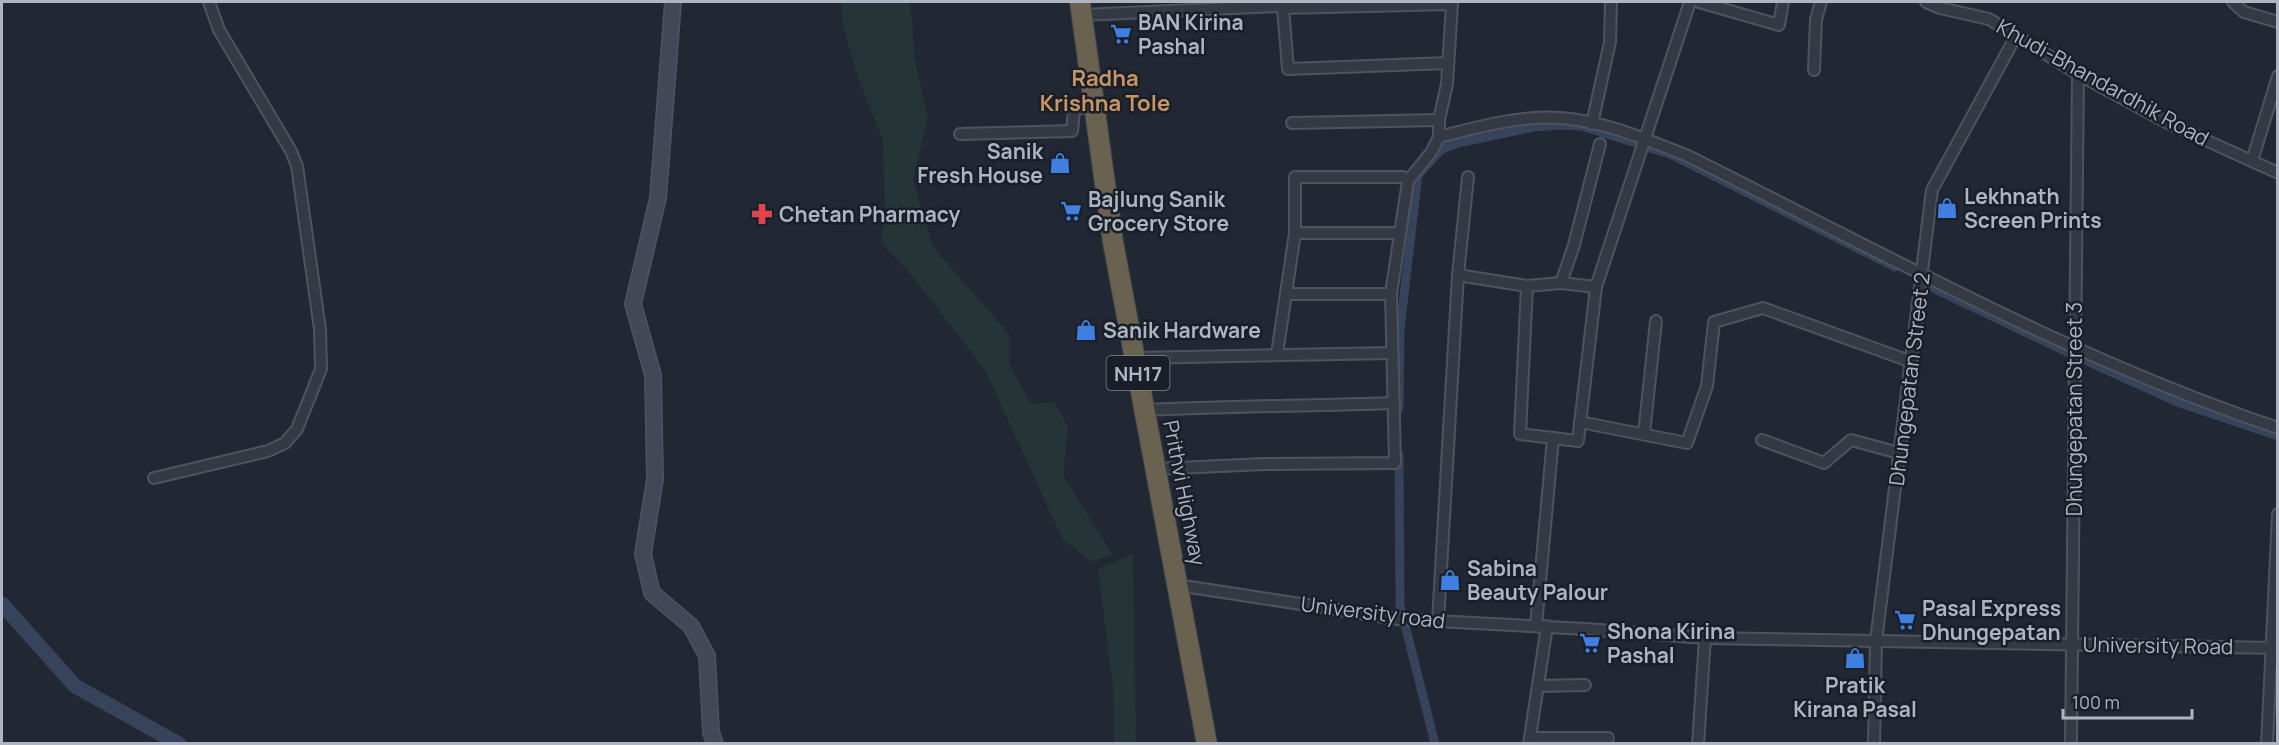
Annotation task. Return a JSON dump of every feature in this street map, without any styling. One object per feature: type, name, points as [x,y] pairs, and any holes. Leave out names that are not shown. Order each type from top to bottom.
[{"type":"highway","name":"Prithvi Highway","points":[[1081,8],[1113,242],[1207,744]]},
{"type":"street","points":[[154,478],[268,451],[285,443],[297,429],[321,369],[320,329],[297,166],[291,151],[219,30],[209,2]]},
{"type":"street","points":[[673,2],[658,198],[633,303],[653,375],[655,479],[643,554],[652,593],[691,626],[707,656],[711,732],[716,744]]},
{"type":"street","points":[[1592,124],[1610,42],[1611,2]]},
{"type":"street","points":[[1527,286],[1520,434],[1578,441],[1596,287],[1643,138],[1690,2]]},
{"type":"street","points":[[1699,2],[1779,25],[1783,2]]},
{"type":"street","points":[[1814,70],[1816,19],[1821,2]]},
{"type":"street","name":"Khudi-Bhandardhik Road","points":[[1926,2],[1940,8],[1989,19],[2078,74],[2168,123],[2277,173]]},
{"type":"street","points":[[2233,2],[2244,12],[2277,22]]},
{"type":"street","points":[[1081,8],[1278,6],[1283,9],[1452,4],[1447,84],[1439,120],[1439,137],[1432,152],[1408,182],[1391,294],[1395,463],[1264,464],[1155,469]]},
{"type":"street","points":[[1283,9],[1288,69],[1448,63]]},
{"type":"street","name":"Dhungepatan Street 2","points":[[1874,744],[1876,641],[1932,190],[2016,36]]},
{"type":"street","name":"Dhungepatan Street 3","points":[[2071,744],[2078,74]]},
{"type":"street","points":[[2252,161],[2277,76]]},
{"type":"street","points":[[960,134],[1072,131],[1074,110],[1094,105]]},
{"type":"street","points":[[1439,137],[1521,120],[1561,118],[1643,138],[1688,156],[2076,348],[2175,392],[2277,428]]},
{"type":"street","points":[[1292,123],[1439,120]]},
{"type":"street","points":[[1561,283],[1575,244],[1600,144]]},
{"type":"street","points":[[1277,354],[1295,233],[1295,177],[1403,177],[1408,182]]},
{"type":"street","points":[[1438,621],[1458,275],[1468,177]]},
{"type":"street","points":[[1295,233],[1400,233]]},
{"type":"street","points":[[1458,275],[1527,286],[1561,283],[1596,287]]},
{"type":"street","points":[[1286,294],[1391,294]]},
{"type":"street","points":[[1580,422],[1687,443],[1707,386],[1714,322],[1763,308],[1912,362]]},
{"type":"street","points":[[1644,434],[1656,321]]},
{"type":"street","points":[[1135,358],[1392,353]]},
{"type":"street","points":[[1145,410],[1256,405],[1305,407],[1394,403]]},
{"type":"street","points":[[1553,438],[1538,687],[1529,741],[1608,738]]},
{"type":"street","points":[[1762,440],[1824,463],[1851,440],[1899,453]]},
{"type":"street","points":[[2267,744],[2274,647],[2277,514]]},
{"type":"street","name":"University road","points":[[1178,585],[1398,619],[1570,628]]},
{"type":"street","name":"University Road","points":[[1570,628],[1705,638],[2274,647]]},
{"type":"street","points":[[1698,744],[1705,638]]},
{"type":"street","points":[[1538,687],[1585,685]]},
{"type":"shaded area","points":[[841,2],[910,2],[915,59],[928,118],[913,180],[933,247],[1009,334],[1009,364],[1031,404],[1054,402],[1068,427],[1063,475],[1112,554],[1092,562],[1063,540],[985,370],[915,279],[881,243],[885,205],[883,140],[859,81],[843,26]]},
{"type":"shaded area","points":[[1133,554],[1136,743],[1114,743],[1113,687],[1098,569]]},
{"type":"waterway","points":[[1399,408],[1400,329],[1418,175],[1442,149],[1458,143],[1534,127],[1581,126],[1636,143]]},
{"type":"waterway","points":[[1643,146],[1670,154],[1895,267]]},
{"type":"waterway","points":[[1933,288],[2071,354]]},
{"type":"waterway","points":[[2078,357],[2177,402],[2278,436]]},
{"type":"waterway","points":[[1399,455],[1400,605],[1435,744]]},
{"type":"waterway","points":[[2,604],[75,686],[179,744]]},
{"type":"place","name":"BAN Kirina Pashal","points":[[1121,34]]},
{"type":"place","name":"Sanik Fresh House","points":[[1060,163]]},
{"type":"place","name":"Lekhnath Screen Prints","points":[[1947,208]]},
{"type":"place","name":"Bajlung Sanik Grocery Store","points":[[1071,211]]},
{"type":"place","name":"Chetan Pharmacy","points":[[762,214]]},
{"type":"place","name":"Sanik Hardware","points":[[1086,330]]},
{"type":"place","name":"Sabina Beauty Palour","points":[[1450,580]]},
{"type":"place","name":"Pasal Express Dhungepatan","points":[[1905,620]]},
{"type":"place","name":"Shona Kirina Pashal","points":[[1590,643]]},
{"type":"place","name":"Pratik Kirana Pasal","points":[[1855,658]]},
{"type":"district","name":"Radha Krishna Tole","points":[[1105,90]]}]
